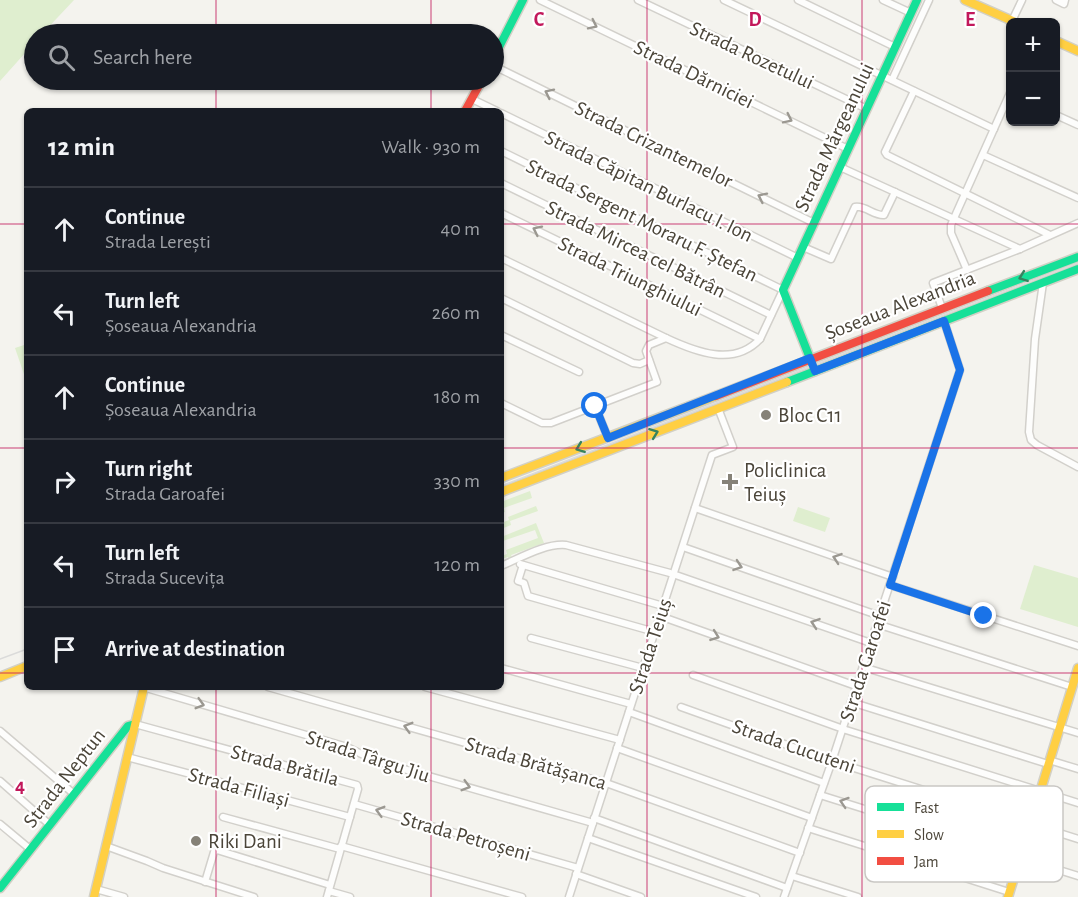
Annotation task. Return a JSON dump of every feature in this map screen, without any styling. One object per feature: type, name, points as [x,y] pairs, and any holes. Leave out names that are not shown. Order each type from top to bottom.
[{"type":"main road","points":[[504,37],[523,0]]},
{"type":"main road","name":"Strada Mărgeanului","points":[[783,290],[917,0]]},
{"type":"main road","points":[[965,0],[1006,18]]},
{"type":"main road","points":[[1060,43],[1078,51]]},
{"type":"main road","points":[[467,108],[477,90]]},
{"type":"main road","name":"Șoseaua Alexandria","points":[[504,477],[1078,257]]},
{"type":"main road","name":"Șoseaua Alexandria","points":[[504,491],[1078,269]]},
{"type":"main road","points":[[783,290],[815,371]]},
{"type":"main road","points":[[0,677],[24,667]]},
{"type":"main road","points":[[1042,786],[1059,727],[1073,691],[1078,668]]},
{"type":"main road","points":[[95,893],[143,690]]},
{"type":"main road","name":"Strada Neptun","points":[[2,881],[50,825],[128,726],[135,724]]},
{"type":"street","name":"Strada Dărniciei","points":[[540,0],[848,149]]},
{"type":"street","name":"Strada Rozetului","points":[[638,0],[867,109]]},
{"type":"street","points":[[724,0],[994,129]]},
{"type":"street","points":[[798,0],[895,47]]},
{"type":"street","points":[[883,0],[911,13]]},
{"type":"street","name":"Strada Mărgeanului","points":[[892,80],[929,0]]},
{"type":"street","points":[[1015,18],[1022,0]]},
{"type":"street","points":[[1056,0],[1064,4],[1065,0]]},
{"type":"street","name":"Strada Crizantemelor","points":[[504,71],[814,223]]},
{"type":"street","points":[[914,91],[885,154],[1050,235]]},
{"type":"street","name":"Strada Căpitan Burlacu I. Ion","points":[[472,99],[491,108]]},
{"type":"street","points":[[967,270],[951,233],[951,225],[1006,103]]},
{"type":"street","name":"Strada Căpitan Burlacu I. Ion","points":[[504,114],[798,258]]},
{"type":"street","points":[[1060,117],[1078,125]]},
{"type":"street","name":"Strada Sergent Moraru F. Ștefan","points":[[504,152],[783,290]]},
{"type":"street","points":[[983,155],[1078,198]]},
{"type":"street","points":[[840,167],[1020,249]]},
{"type":"street","name":"Strada Mircea cel Bătrân","points":[[504,184],[771,315]]},
{"type":"street","points":[[803,247],[831,259],[855,207],[859,206],[880,216],[884,215],[895,192]]},
{"type":"street","name":"Strada Triunghiului","points":[[504,214],[760,339]]},
{"type":"street","points":[[942,308],[933,283],[1020,249],[1078,223]]},
{"type":"street","points":[[504,259],[696,351],[719,355],[740,352],[760,339]]},
{"type":"street","points":[[1042,283],[1035,339],[1029,432],[1031,440],[1037,445],[1078,467]]},
{"type":"street","name":"Strada Mărgeanului","points":[[760,339],[783,290]]},
{"type":"street","points":[[504,299],[633,363],[640,364],[649,360]]},
{"type":"street","name":"Strada Garoafei","points":[[784,897],[832,760],[960,370],[944,321]]},
{"type":"street","points":[[504,336],[579,372]]},
{"type":"street","points":[[504,404],[546,424],[657,381],[646,351],[647,347],[666,338]]},
{"type":"street","points":[[595,406],[608,438]]},
{"type":"street","name":"Strada Teiuș","points":[[568,897],[712,455],[733,447],[718,408]]},
{"type":"street","points":[[695,508],[893,577]]},
{"type":"street","points":[[504,564],[547,547],[561,544],[674,574],[871,643]]},
{"type":"street","points":[[682,547],[880,616]]},
{"type":"street","points":[[511,561],[663,606]]},
{"type":"street","points":[[523,565],[518,581],[524,583],[528,596],[655,632]]},
{"type":"street","points":[[890,585],[1078,646]]},
{"type":"street","points":[[660,616],[856,686]]},
{"type":"street","points":[[877,624],[1073,691]]},
{"type":"street","points":[[531,638],[643,668]]},
{"type":"street","points":[[863,667],[1078,733]]},
{"type":"street","points":[[504,669],[631,704]]},
{"type":"street","points":[[693,675],[842,728],[1024,786]]},
{"type":"street","name":"Strada Târgu Jiu","points":[[154,690],[348,747],[376,761],[593,820],[788,888]]},
{"type":"street","name":"Strada Brătășanca","points":[[279,690],[606,783],[800,853]]},
{"type":"street","points":[[436,690],[620,740]]},
{"type":"street","points":[[851,702],[1078,769]]},
{"type":"street","name":"Strada Cucuteni","points":[[681,707],[912,786]]},
{"type":"street","points":[[629,711],[824,783]]},
{"type":"street","name":"Strada Brătila","points":[[135,724],[356,784],[358,787],[354,804],[329,891]]},
{"type":"street","points":[[0,730],[74,794]]},
{"type":"street","points":[[617,748],[812,818]]},
{"type":"street","name":"Strada Filiași","points":[[128,758],[350,817]]},
{"type":"street","points":[[0,781],[50,825]]},
{"type":"street","points":[[820,795],[865,809]]},
{"type":"street","points":[[1063,798],[1078,803]]},
{"type":"street","name":"Strada Petroșeni","points":[[354,804],[577,871],[641,897]]},
{"type":"street","points":[[223,817],[522,897]]},
{"type":"street","points":[[0,824],[30,849]]},
{"type":"street","points":[[808,828],[865,847]]},
{"type":"street","name":"Strada Cucuteni","points":[[1063,834],[1078,839]]},
{"type":"street","points":[[588,838],[756,897]]},
{"type":"street","points":[[106,846],[163,868],[254,897]]},
{"type":"street","points":[[205,882],[214,852],[217,850],[350,897]]},
{"type":"street","points":[[1063,871],[1078,876]]},
{"type":"street","points":[[792,876],[858,897]]},
{"type":"street","points":[[967,882],[1008,896]]},
{"type":"street","points":[[95,893],[124,897]]},
{"type":"green space","points":[[0,0],[74,0],[51,24],[24,24],[24,54],[0,81]]},
{"type":"green space","points":[[24,345],[24,374],[15,348]]},
{"type":"green space","points":[[530,491],[532,498],[504,508],[504,501]]},
{"type":"green space","points":[[536,506],[538,511],[510,521],[511,525],[504,528],[504,522],[509,520],[508,517]]},
{"type":"green space","points":[[798,507],[830,518],[825,532],[793,521]]},
{"type":"green space","points":[[536,523],[544,543],[511,555],[513,559],[510,561],[508,557],[504,558],[504,555],[507,554],[506,550],[538,538],[535,530],[504,541],[504,536]]},
{"type":"green space","points":[[1034,565],[1078,578],[1078,627],[1020,609]]},
{"type":"tram line","points":[[504,485],[1078,263]]},
{"type":"tram line","points":[[0,659],[24,650]]},
{"type":"traffic: fast","points":[[504,37],[523,0]]},
{"type":"traffic: fast","points":[[815,371],[783,290],[917,0]]},
{"type":"traffic: fast","points":[[988,291],[1078,257]]},
{"type":"traffic: fast","points":[[787,382],[1078,269]]},
{"type":"traffic: fast","points":[[0,888],[128,726],[135,724]]},
{"type":"traffic: slow","points":[[965,0],[1006,18]]},
{"type":"traffic: slow","points":[[1060,43],[1078,51]]},
{"type":"traffic: slow","points":[[504,491],[787,382]]},
{"type":"traffic: slow","points":[[504,477],[716,396]]},
{"type":"traffic: slow","points":[[0,677],[24,667]]},
{"type":"traffic: slow","points":[[1042,786],[1078,668]]},
{"type":"traffic: slow","points":[[94,897],[143,690]]},
{"type":"traffic: slow","points":[[1008,897],[1013,882]]},
{"type":"traffic: jam","points":[[467,108],[477,90]]},
{"type":"traffic: jam","points":[[716,396],[988,291]]},
{"type":"place","name":"Bloc C11","points":[[766,415]]},
{"type":"place","name":"Policlinica Teiuș","points":[[730,482]]},
{"type":"place","name":"Riki Dani","points":[[196,841]]},
{"type":"route","points":[[595,406],[608,438],[810,358],[815,371],[944,321],[960,370],[890,585],[984,616]]}]
